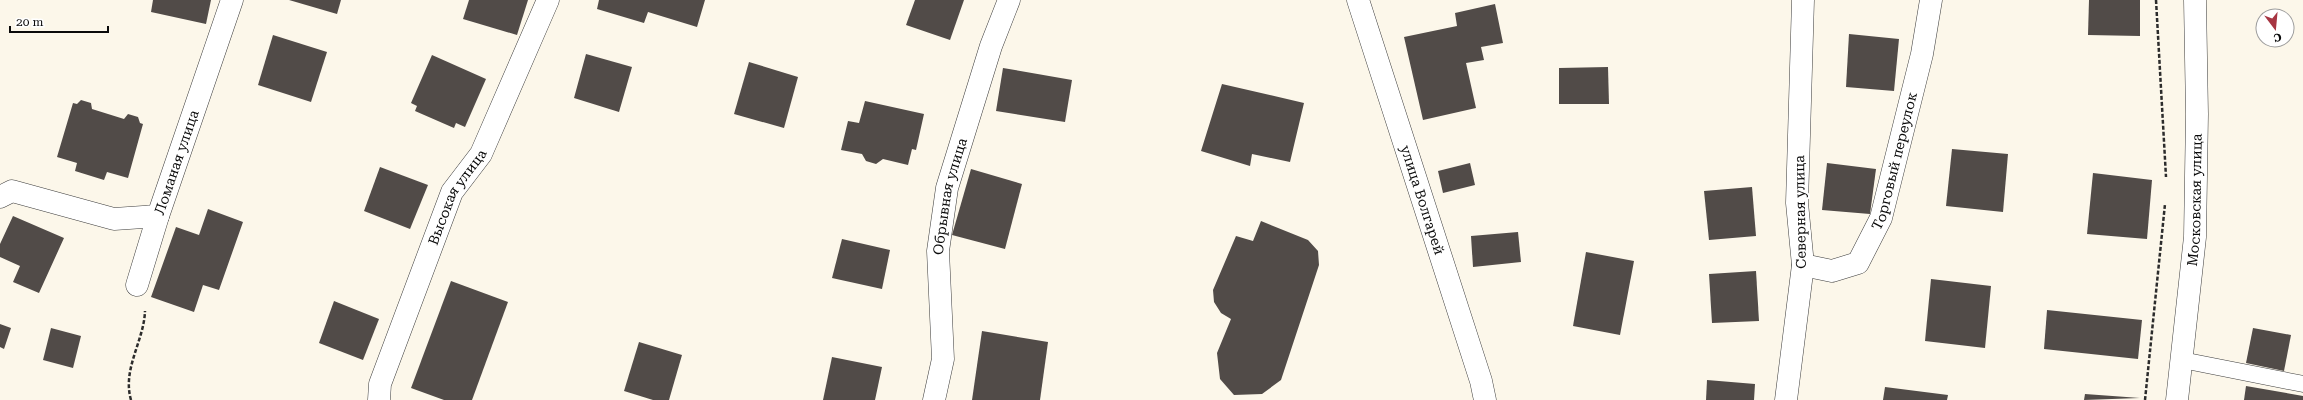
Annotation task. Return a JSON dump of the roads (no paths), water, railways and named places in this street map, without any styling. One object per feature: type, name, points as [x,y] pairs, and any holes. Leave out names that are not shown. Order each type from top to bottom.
[{"type":"street","name":"Ломаная улица","points":[[0,196],[12,190],[114,219],[158,216],[232,0]]},
{"type":"street","name":"Высокая улица","points":[[379,400],[380,384],[452,192],[481,154],[548,0]]},
{"type":"street","name":"Обрывная улица","points":[[934,400],[943,359],[938,252],[947,188],[990,46],[1009,0]]},
{"type":"street","name":"улица Волгарей","points":[[1358,0],[1480,381],[1484,400]]},
{"type":"street","name":"Северная улица","points":[[1786,400],[1803,265],[1797,203],[1803,0]]},
{"type":"street","name":"Торговый переулок","points":[[1803,265],[1832,271],[1858,263],[1881,218],[1922,54],[1931,0]]},
{"type":"street","name":"Московская улица","points":[[2177,400],[2195,237],[2197,114],[2195,0]]},
{"type":"street","points":[[137,285],[158,216]]},
{"type":"lane","points":[[2182,360],[2303,384]]}]
